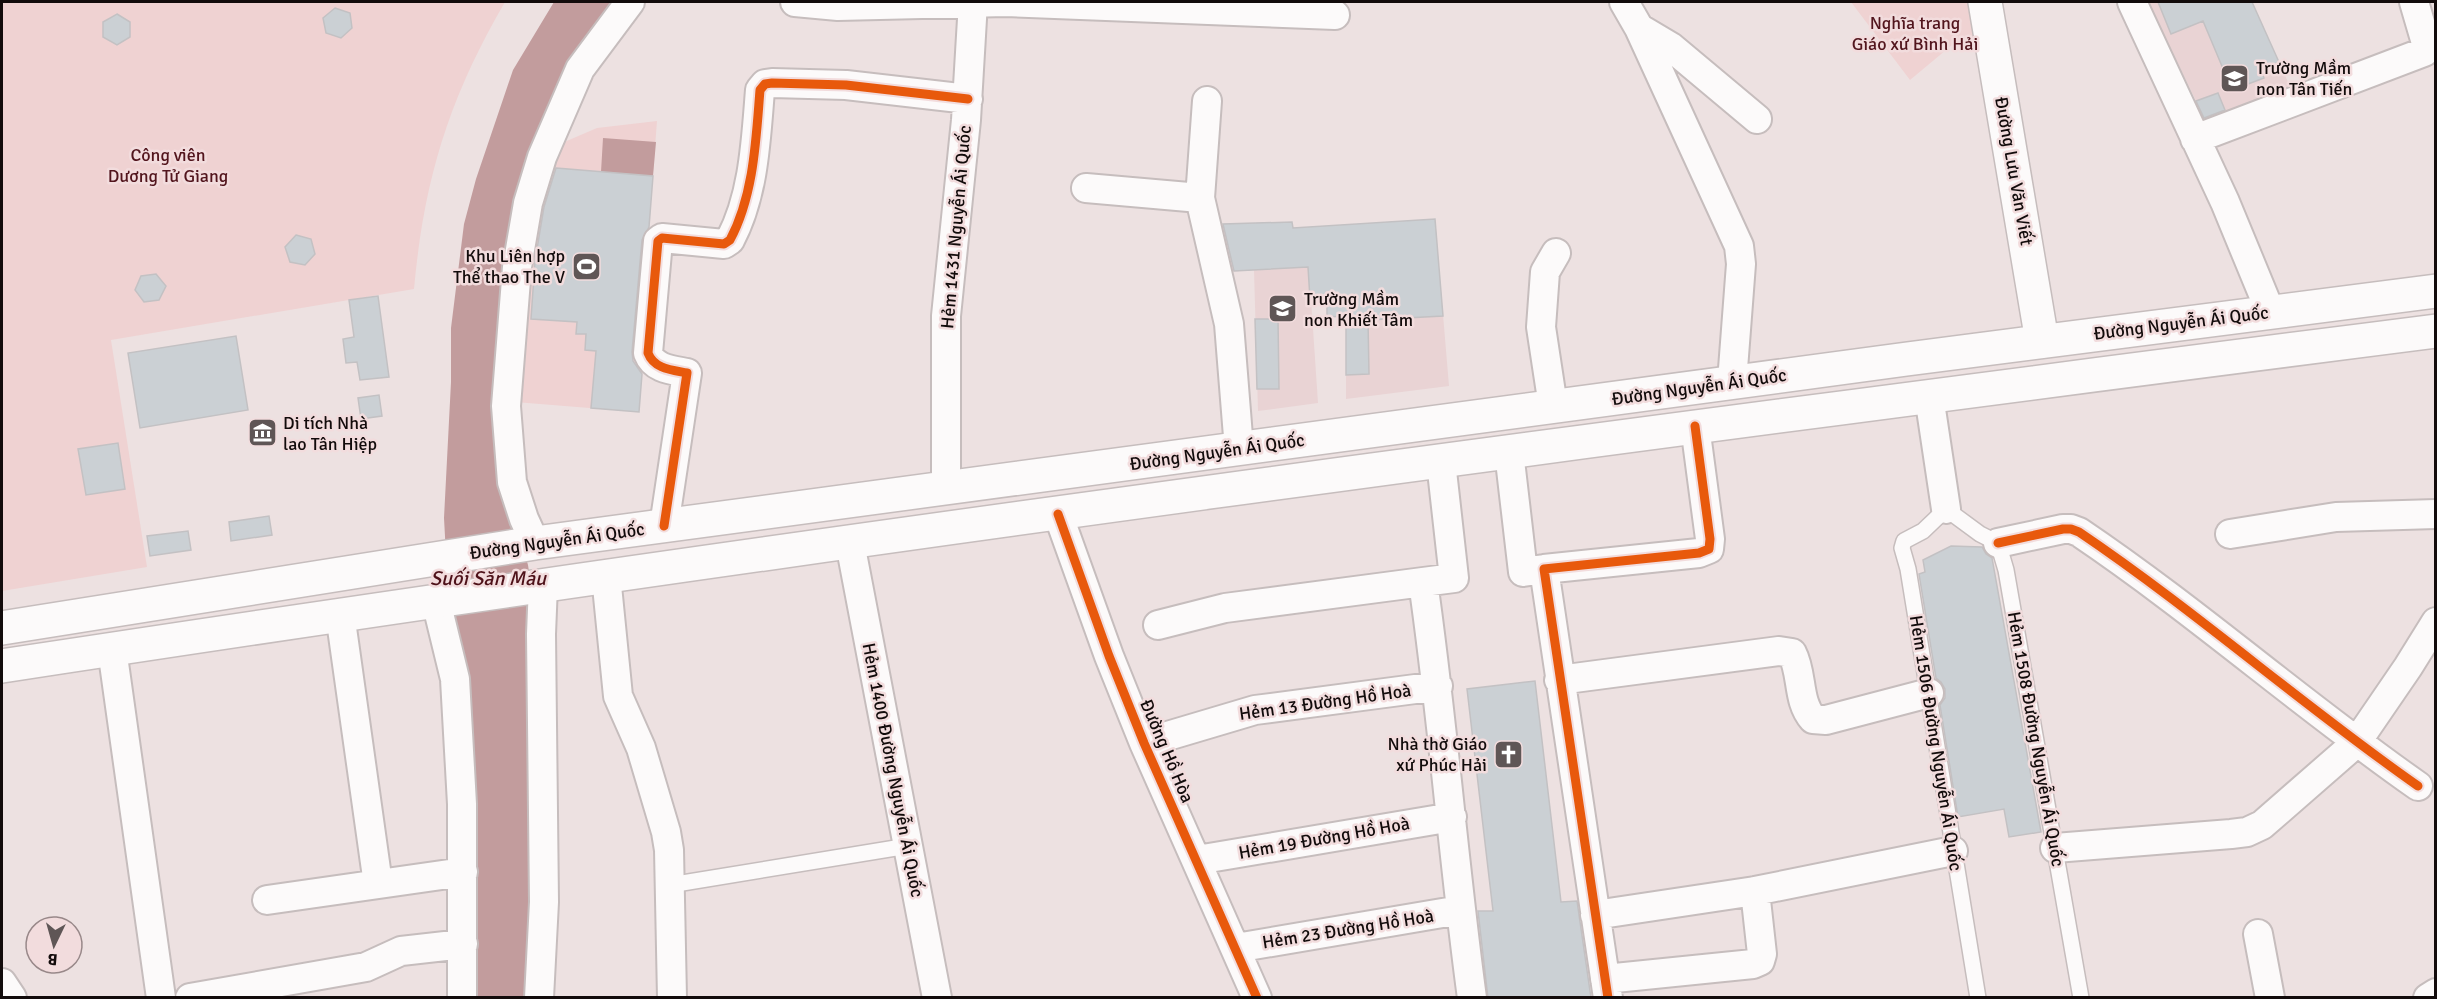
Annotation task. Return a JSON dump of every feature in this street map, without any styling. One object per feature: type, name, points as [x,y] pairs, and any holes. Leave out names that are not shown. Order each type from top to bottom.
[{"type":"main road","name":"Đường Lưu Văn Viết","points":[[1986,2],[2048,381]]},
{"type":"main road","name":"Đường Nguyễn Ái Quốc","points":[[2,628],[535,543],[1732,382],[2436,291]]},
{"type":"main road","points":[[2,666],[606,576],[1695,426],[2436,331]]},
{"type":"main road","points":[[1924,357],[1929,396]]},
{"type":"main road","points":[[844,502],[850,543]]},
{"type":"street","points":[[535,543],[524,519],[512,482],[506,406],[517,267],[528,203],[542,157],[580,69],[630,2]]},
{"type":"street","points":[[795,2],[838,6],[973,2],[1335,15]]},
{"type":"street","name":"Hẻm 1431 Nguyễn Ái Quốc","points":[[946,488],[946,316],[968,99],[973,2]]},
{"type":"street","points":[[1624,2],[1639,28],[1738,246],[1741,264],[1732,382]]},
{"type":"street","points":[[2132,2],[2225,202],[2270,311]]},
{"type":"street","points":[[2194,139],[2424,52],[2426,43],[2414,2]]},
{"type":"street","points":[[1639,28],[1671,46],[1757,119]]},
{"type":"street","points":[[664,526],[687,373],[660,367],[651,361],[648,353],[658,241],[662,238],[724,244],[729,240],[749,184],[754,157],[760,90],[765,84],[772,83],[846,85],[968,99]]},
{"type":"street","points":[[1207,101],[1200,198],[1229,324],[1239,449]]},
{"type":"street","points":[[1086,188],[1200,198]]},
{"type":"street","points":[[1553,406],[1541,327],[1545,272],[1556,253]]},
{"type":"street","points":[[1929,396],[1946,509]]},
{"type":"street","points":[[1509,452],[1523,572],[1699,553],[1709,549],[1710,539],[1695,426]]},
{"type":"street","points":[[1158,625],[1225,608],[1454,578],[1441,462]]},
{"type":"street","name":"Đường Hồ Hòa","points":[[1058,514],[1109,656],[1144,743],[1257,998]]},
{"type":"street","points":[[2230,534],[2336,517],[2436,514]]},
{"type":"street","points":[[1998,543],[2063,529],[2079,532],[2178,602],[2356,743],[2418,786]]},
{"type":"street","name":"Hẻm 1400 Đường Nguyễn Ái Quốc","points":[[850,543],[937,998]]},
{"type":"street","points":[[1544,569],[1606,988],[1760,961],[1762,954],[1755,891]]},
{"type":"street","points":[[606,576],[618,696],[641,748],[666,832],[671,865],[672,998]]},
{"type":"street","points":[[1423,582],[1438,686],[1460,910],[1472,998]]},
{"type":"street","points":[[539,998],[544,902],[541,634],[543,585]]},
{"type":"street","points":[[436,601],[455,679],[462,804],[462,998]]},
{"type":"street","points":[[340,614],[378,884]]},
{"type":"street","points":[[2055,848],[2247,832],[2262,825],[2356,743],[2408,667],[2429,629],[2436,622]]},
{"type":"street","points":[[112,649],[161,998]]},
{"type":"street","points":[[1559,680],[1779,651],[1792,653],[1798,664],[1804,710],[1813,719],[1826,720],[1929,693]]},
{"type":"street","name":"Hẻm 13 Đường Hồ Hoà","points":[[1144,743],[1255,710],[1438,686]]},
{"type":"street","name":"Hẻm 19 Đường Hồ Hoà","points":[[1197,860],[1452,817]]},
{"type":"street","points":[[1595,915],[1755,891],[1953,851]]},
{"type":"street","points":[[267,900],[463,872]]},
{"type":"street","name":"Hẻm 23 Đường Hồ Hoà","points":[[1236,948],[1460,910]]},
{"type":"street","points":[[2258,934],[2270,998]]},
{"type":"street","points":[[190,998],[366,967],[392,954],[408,950],[463,944]]},
{"type":"street","points":[[2,983],[12,998]]},
{"type":"street","points":[[2428,998],[2436,993]]},
{"type":"lane","points":[[1946,509],[1980,534],[1998,543]]},
{"type":"lane","name":"Hẻm 1506 Đường Nguyễn Ái Quốc","points":[[1946,509],[1923,531],[1904,541],[1902,548],[1908,569],[1929,693],[1977,998]]},
{"type":"lane","name":"Hẻm 1508 Đường Nguyễn Ái Quốc","points":[[1998,543],[2008,576],[2081,998]]},
{"type":"lane","points":[[670,885],[908,846]]},
{"type":"shaded area","name":"Trường Mầm non Tân Tiến","points":[[2144,2],[2252,2],[2293,93],[2199,128],[2187,105],[2196,101],[2165,37]]},
{"type":"shaded area","points":[[1435,219],[1449,386],[1346,399],[1346,317],[1327,317],[1326,297],[1311,299],[1318,403],[1258,411],[1254,270],[1227,272],[1216,224],[1292,222],[1293,228]]},
{"type":"green space","name":"Công viên Dương Tử Giang","points":[[2,2],[505,2],[469,72],[442,140],[425,211],[414,289],[111,340],[147,567],[2,591]]},
{"type":"green space","name":"Nghĩa trang Giáo xứ Bình Hải","points":[[1851,2],[1974,2],[1981,34],[1952,45],[1910,80]]},
{"type":"green space","name":"Khu Liên hợp Thể thao The V","points":[[657,121],[639,354],[643,365],[639,412],[515,402],[525,271],[555,146],[597,128]]},
{"type":"water","name":"Suối Săn Máu","points":[[554,2],[620,2],[534,155],[503,482],[528,565],[531,585],[530,997],[470,998],[444,518],[451,382],[451,328],[464,224],[476,179],[513,70]]},
{"type":"water","points":[[603,138],[656,142],[653,176],[601,172]]},
{"type":"building","points":[[2158,2],[2252,2],[2279,62],[2261,70],[2264,78],[2232,90],[2203,21],[2171,34]]},
{"type":"building","points":[[335,8],[350,13],[352,28],[341,38],[326,33],[323,18]]},
{"type":"building","points":[[117,14],[130,22],[130,37],[117,45],[103,37],[103,22]]},
{"type":"building","points":[[2218,93],[2225,110],[2204,118],[2196,101]]},
{"type":"building","name":"Khu Liên hợp Thể thao The V","points":[[556,168],[653,176],[649,227],[642,240],[632,352],[633,361],[642,374],[639,412],[591,408],[596,351],[585,350],[586,334],[576,334],[577,322],[531,319],[535,261],[544,207]]},
{"type":"building","points":[[1435,219],[1443,316],[1368,320],[1369,374],[1346,375],[1346,316],[1327,317],[1327,297],[1310,299],[1308,267],[1234,271],[1223,224],[1292,222],[1293,228]]},
{"type":"building","points":[[296,235],[311,239],[315,254],[305,265],[290,262],[285,247]]},
{"type":"building","points":[[156,274],[166,286],[159,300],[144,302],[135,290],[141,276]]},
{"type":"building","points":[[378,296],[389,377],[360,380],[357,362],[346,363],[343,339],[354,337],[349,300]]},
{"type":"building","points":[[1255,319],[1278,319],[1279,389],[1257,389]]},
{"type":"building","points":[[236,336],[248,410],[140,428],[128,353]]},
{"type":"building","points":[[379,395],[382,416],[361,419],[358,398]]},
{"type":"building","points":[[118,443],[125,489],[86,495],[78,449]]},
{"type":"building","points":[[269,516],[272,535],[231,541],[229,522]]},
{"type":"building","points":[[188,531],[191,550],[150,556],[147,536]]},
{"type":"building","points":[[1951,546],[1982,547],[1992,558],[2041,832],[2009,837],[2004,809],[1958,817],[1940,705],[1945,698],[1945,689],[1936,678],[1919,574],[1925,572],[1923,560]]},
{"type":"building","points":[[1535,681],[1561,902],[1577,901],[1591,998],[1488,998],[1478,911],[1493,911],[1467,689]]},
{"type":"cycle path","points":[[664,526],[687,373],[659,366],[648,353],[658,241],[662,238],[724,244],[730,240],[738,223],[749,186],[760,90],[765,84],[772,83],[846,85],[968,99]]},
{"type":"cycle path","points":[[1608,998],[1544,569],[1699,553],[1709,549],[1710,539],[1695,426]]},
{"type":"cycle path","points":[[1058,514],[1109,656],[1144,743],[1257,998]]},
{"type":"cycle path","points":[[1998,543],[2063,529],[2079,532],[2165,594],[2418,786]]},
{"type":"place","name":"Trường Mầm non Tân Tiến","points":[[2235,78]]},
{"type":"place","name":"Khu Liên hợp Thể thao The V","points":[[586,266]]},
{"type":"place","name":"Trường Mầm non Khiết Tâm","points":[[1283,309]]},
{"type":"place","name":"Di tích Nhà lao Tân Hiệp","points":[[262,433]]},
{"type":"place","name":"Nhà thờ Giáo xứ Phúc Hải","points":[[1508,754]]}]
